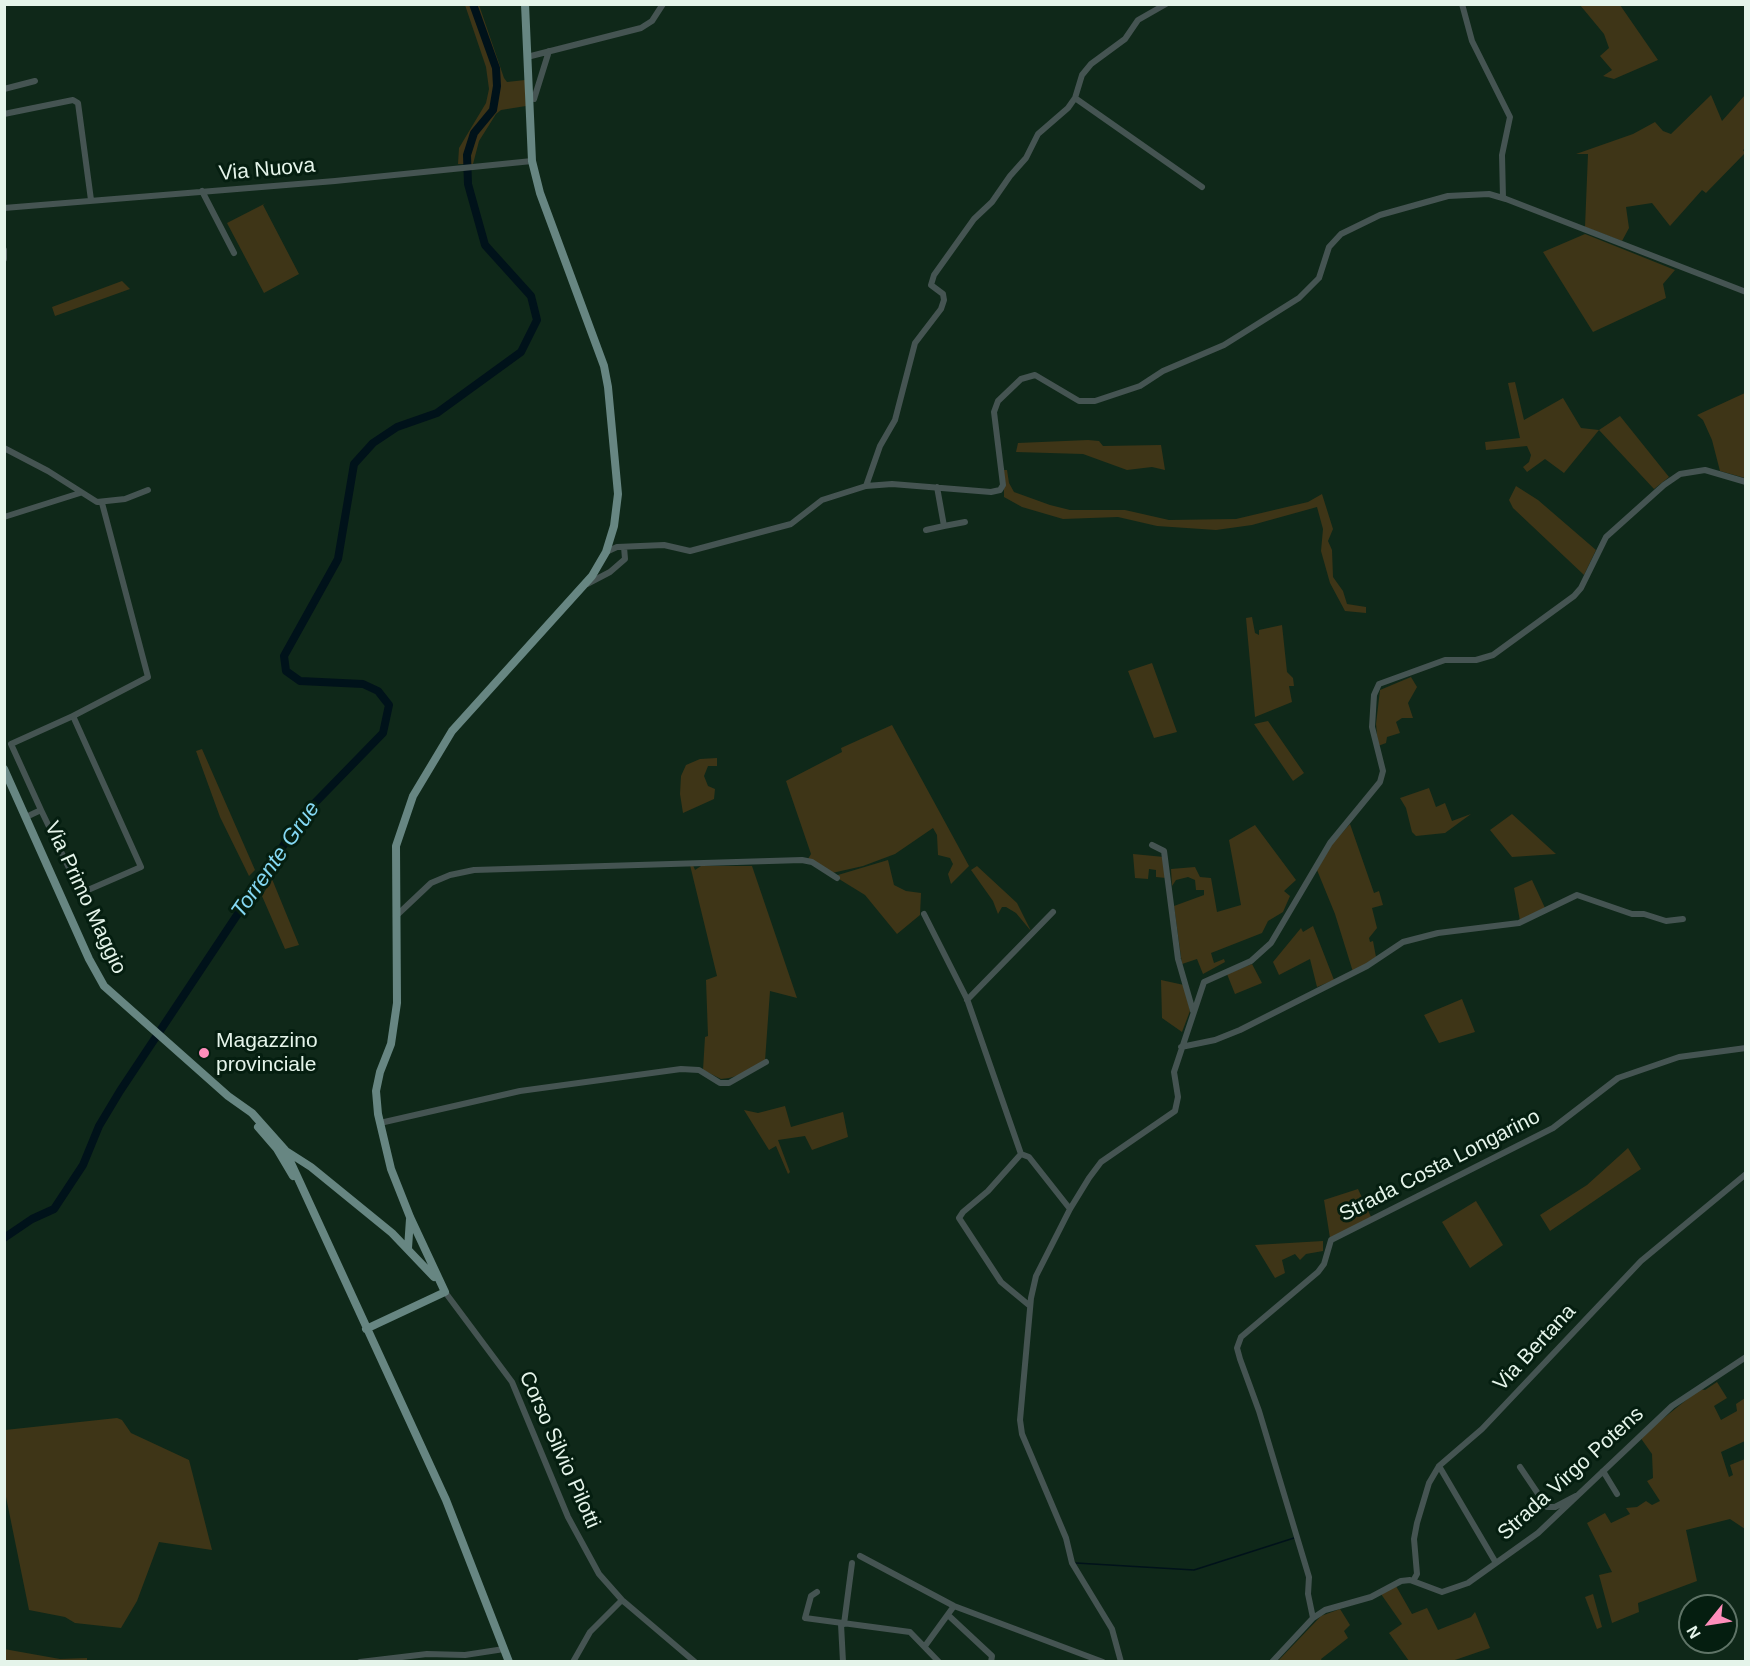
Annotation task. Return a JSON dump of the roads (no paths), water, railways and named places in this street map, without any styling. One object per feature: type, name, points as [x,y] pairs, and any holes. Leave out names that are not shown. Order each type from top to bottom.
[{"type":"main road","points":[[366,1329],[445,1292],[410,1217],[391,1169],[380,1123],[376,1091],[380,1072],[391,1044],[397,1003],[396,846],[413,796],[438,751],[462,718],[587,584],[606,552],[614,526],[618,494],[608,387],[599,351],[540,193],[532,161],[525,4]]},
{"type":"main road","name":"Via Primo Maggio","points":[[4,769],[89,959],[104,986],[228,1096],[281,1149]]},
{"type":"main road","points":[[281,1149],[317,1219]]},
{"type":"main road","name":"Corso Silvio Pilotti","points":[[281,1149],[291,1163],[314,1172]]},
{"type":"main road","name":"Corso Silvio Pilotti","points":[[281,1149],[392,1233],[410,1249],[445,1292]]},
{"type":"main road","points":[[291,1163],[446,1500],[509,1662]]},
{"type":"main road","points":[[300,1180],[304,1173],[314,1172]]},
{"type":"main road","points":[[392,1233],[405,1229],[410,1217]]},
{"type":"main road","points":[[410,1217],[410,1249],[419,1246],[420,1239]]},
{"type":"street","points":[[527,57],[641,28],[652,21],[663,4]]},
{"type":"street","points":[[866,486],[880,446],[895,420],[915,343],[941,309],[944,300],[943,294],[931,285],[934,275],[974,219],[992,202],[1026,158],[1038,134],[1068,108],[1075,98],[1082,75],[1091,64],[1125,39],[1138,20],[1166,4]]},
{"type":"street","points":[[1462,4],[1472,41],[1510,117],[1502,155],[1503,198]]},
{"type":"street","points":[[534,99],[549,51]]},
{"type":"street","points":[[4,89],[35,81]]},
{"type":"street","points":[[1075,98],[1202,187]]},
{"type":"street","points":[[4,114],[73,100],[78,103],[91,200]]},
{"type":"street","name":"Via Nuova","points":[[4,208],[532,161]]},
{"type":"street","points":[[202,191],[234,253]]},
{"type":"street","points":[[606,552],[624,547],[664,545],[690,551],[791,525],[822,500],[866,486],[892,484],[991,492],[1000,490],[1003,485],[994,412],[998,401],[1021,379],[1035,375],[1079,401],[1095,401],[1140,386],[1163,371],[1224,345],[1299,298],[1319,278],[1329,247],[1341,234],[1362,222],[1448,196],[1489,194],[1503,198],[1746,292]]},
{"type":"street","points":[[4,250],[4,258]]},
{"type":"street","points":[[4,448],[48,471],[90,500],[102,503],[125,499],[148,490]]},
{"type":"street","points":[[1121,1662],[1113,1629],[1076,1573],[1052,1500],[1022,1434],[1019,1406],[1030,1324],[1030,1306],[1036,1276],[1070,1209],[1101,1162],[1175,1111],[1178,1103],[1174,1072],[1204,982],[1213,975],[1251,961],[1271,943],[1330,843],[1380,782],[1383,771],[1372,727],[1374,695],[1379,684],[1445,660],[1476,660],[1493,655],[1574,596],[1581,588],[1611,532],[1680,474],[1705,470],[1746,483]]},
{"type":"street","points":[[937,487],[944,526]]},
{"type":"street","points":[[4,517],[80,494]]},
{"type":"street","points":[[72,716],[141,867],[81,893],[8,746],[148,677],[102,503]]},
{"type":"street","points":[[926,530],[965,522]]},
{"type":"street","points":[[587,584],[610,572],[626,559],[624,547]]},
{"type":"street","points":[[26,818],[41,810]]},
{"type":"street","points":[[1152,844],[1164,851],[1178,959],[1193,1012]]},
{"type":"street","points":[[396,916],[430,883],[450,875],[474,870],[802,860],[812,862],[837,878]]},
{"type":"street","points":[[1181,1047],[1215,1040],[1240,1030],[1359,970],[1403,942],[1438,933],[1519,923],[1577,896],[1632,914],[1644,914],[1666,921],[1683,919]]},
{"type":"street","points":[[967,1000],[1053,912]]},
{"type":"street","points":[[924,914],[967,1000],[1020,1154]]},
{"type":"street","name":"Strada Costa Longarino","points":[[1313,1618],[1308,1594],[1309,1577],[1306,1562],[1259,1411],[1240,1359],[1237,1348],[1241,1336],[1318,1272],[1324,1264],[1331,1240],[1553,1128],[1609,1083],[1628,1073],[1680,1057],[1746,1048]]},
{"type":"street","points":[[380,1123],[520,1091],[681,1069],[699,1070],[720,1083],[729,1083],[766,1062]]},
{"type":"street","points":[[1020,1154],[1029,1157],[1070,1209]]},
{"type":"street","points":[[1020,1154],[988,1191],[959,1218],[1001,1282],[1030,1306]]},
{"type":"street","name":"Via Bertana","points":[[1413,1581],[1417,1574],[1414,1539],[1417,1524],[1429,1483],[1439,1466],[1482,1429],[1641,1261],[1746,1174]]},
{"type":"street","name":"Corso Silvio Pilotti","points":[[445,1292],[512,1382],[568,1517],[599,1574],[622,1600],[695,1662]]},
{"type":"street","name":"Strada Virgo Potens","points":[[1413,1581],[1442,1592],[1468,1583],[1532,1538],[1672,1406],[1746,1357]]},
{"type":"street","points":[[1439,1466],[1496,1563]]},
{"type":"street","points":[[1520,1467],[1549,1508],[1579,1494]]},
{"type":"street","points":[[1603,1471],[1617,1494]]},
{"type":"street","points":[[860,1556],[954,1606],[1103,1662]]},
{"type":"street","points":[[843,1662],[843,1624],[852,1563]]},
{"type":"street","points":[[1272,1662],[1313,1618],[1336,1606],[1371,1597],[1401,1581],[1413,1581]]},
{"type":"street","points":[[817,1592],[811,1596],[806,1618],[910,1632],[939,1662]]},
{"type":"street","points":[[573,1662],[590,1632],[622,1600]]},
{"type":"street","points":[[925,1646],[954,1606]]},
{"type":"street","points":[[948,1615],[992,1659],[999,1662]]},
{"type":"street","points":[[360,1662],[427,1654],[465,1655],[504,1649]]},
{"type":"waterway","name":"Torrente Grue","points":[[4,1238],[32,1219],[54,1209],[83,1165],[99,1126],[120,1091],[305,813],[383,733],[389,705],[378,691],[363,684],[300,681],[286,671],[284,656],[338,559],[354,464],[373,443],[397,427],[437,413],[521,352],[537,320],[531,296],[485,245],[468,184],[467,155],[474,133],[493,110],[497,86],[496,68],[473,4]]},
{"type":"waterway","points":[[1076,1563],[1194,1570],[1294,1538]]},
{"type":"place","name":"Magazzino provinciale","points":[[204,1053]]}]
